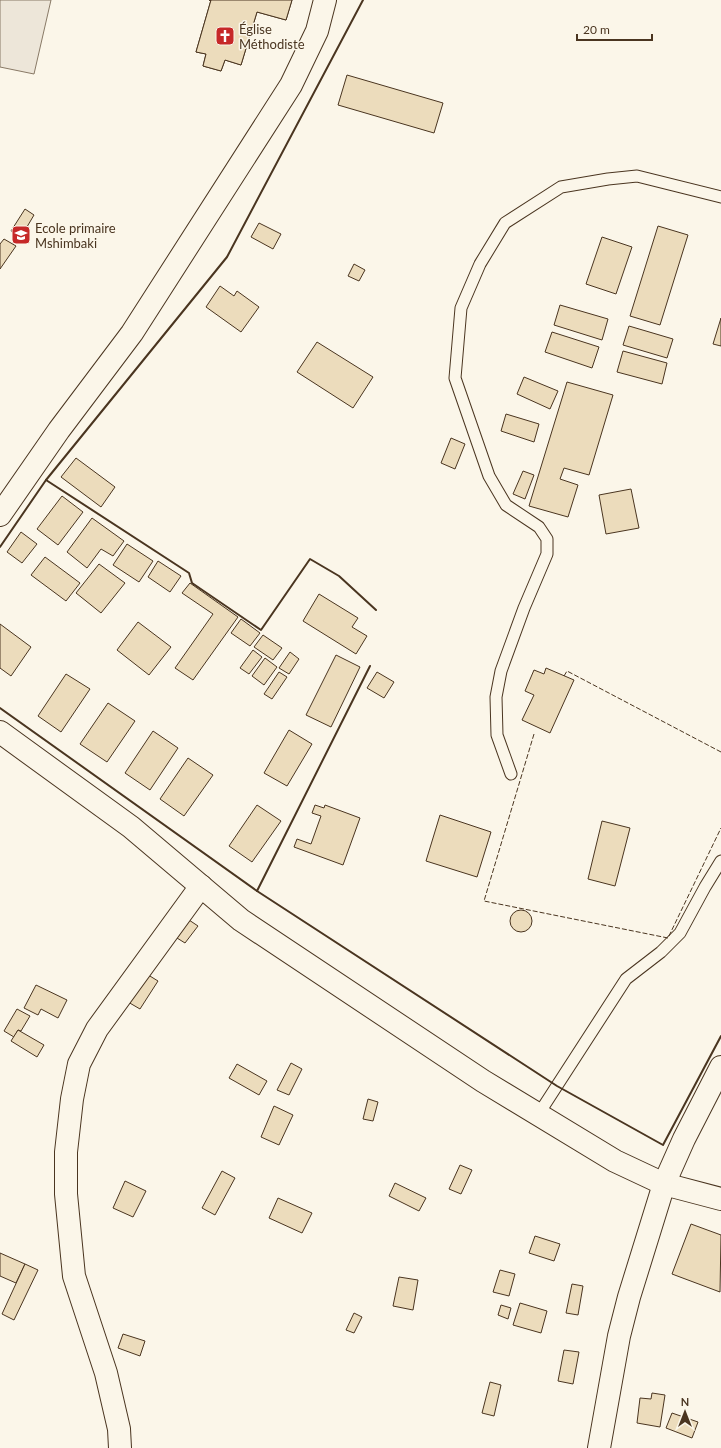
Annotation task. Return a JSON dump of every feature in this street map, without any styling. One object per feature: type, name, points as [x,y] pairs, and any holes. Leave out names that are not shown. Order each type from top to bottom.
[{"type":"street","points":[[0,515],[59,430],[132,333],[291,85],[317,31],[325,0]]},
{"type":"street","points":[[0,732],[131,827],[241,920],[477,1077],[615,1161],[664,1184],[721,1199]]},
{"type":"street","points":[[120,1448],[119,1429],[106,1373],[74,1276],[66,1194],[66,1152],[72,1099],[79,1064],[98,1028],[201,886]]},
{"type":"street","points":[[599,1448],[627,1305],[664,1184],[684,1139],[721,1067]]},
{"type":"lane","points":[[511,774],[497,735],[496,697],[501,671],[524,608],[547,554],[547,539],[538,527],[506,504],[489,476],[455,378],[461,308],[480,264],[505,223],[561,187],[637,176],[721,197]]},
{"type":"lane","points":[[538,1115],[626,980],[661,952],[680,933],[721,861]]},
{"type":"shaded area","points":[[0,0],[51,0],[34,74],[0,67]]},
{"type":"building","name":"Église Méthodiste","points":[[211,0],[292,0],[286,20],[257,12],[241,65],[225,60],[221,71],[203,66],[206,54],[196,52]]},
{"type":"building","name":"Église Méthodiste","points":[[211,0],[292,0],[286,20],[257,12],[241,65],[225,60],[221,71],[203,66],[206,54],[196,52]]},
{"type":"building","points":[[347,75],[443,103],[434,133],[338,105]]},
{"type":"building","points":[[25,209],[34,215],[21,237],[11,231]]},
{"type":"building","points":[[259,223],[281,234],[273,249],[251,237]]},
{"type":"building","points":[[658,226],[688,235],[660,325],[630,316]]},
{"type":"building","points":[[602,237],[632,247],[616,294],[586,284]]},
{"type":"building","points":[[4,239],[16,246],[0,269],[0,244]]},
{"type":"building","points":[[354,264],[365,270],[359,281],[348,276]]},
{"type":"building","points":[[220,286],[234,296],[237,291],[259,307],[241,332],[206,307]]},
{"type":"building","points":[[560,305],[608,319],[602,340],[554,325]]},
{"type":"building","points":[[721,318],[721,346],[713,344]]},
{"type":"building","points":[[629,326],[673,339],[667,358],[623,345]]},
{"type":"building","points":[[552,332],[599,347],[592,368],[545,352]]},
{"type":"building","points":[[317,342],[373,377],[353,408],[297,372]]},
{"type":"building","points":[[623,351],[667,363],[662,384],[617,372]]},
{"type":"building","points":[[524,377],[558,391],[550,409],[517,394]]},
{"type":"building","points":[[567,382],[613,395],[589,475],[564,468],[560,479],[578,485],[568,517],[529,506]]},
{"type":"building","points":[[506,414],[539,424],[534,442],[501,431]]},
{"type":"building","points":[[451,438],[465,444],[455,469],[441,463]]},
{"type":"building","points":[[76,458],[115,487],[101,507],[61,477]]},
{"type":"building","points":[[523,471],[534,475],[525,499],[513,494]]},
{"type":"building","points":[[631,489],[639,528],[606,534],[599,495]]},
{"type":"building","points":[[62,496],[83,512],[58,545],[37,529]]},
{"type":"building","points":[[92,518],[124,541],[113,556],[101,549],[87,568],[67,552]]},
{"type":"building","points":[[21,532],[37,544],[22,563],[7,552]]},
{"type":"building","points":[[127,544],[153,561],[139,582],[113,565]]},
{"type":"building","points":[[45,557],[80,583],[66,601],[31,575]]},
{"type":"building","points":[[158,561],[181,576],[170,592],[148,577]]},
{"type":"building","points":[[99,564],[125,583],[101,613],[76,593]]},
{"type":"building","points":[[190,583],[238,617],[193,680],[175,668],[213,614],[182,593]]},
{"type":"building","points":[[319,594],[358,618],[352,627],[367,636],[356,654],[303,621]]},
{"type":"building","points":[[241,619],[260,633],[250,646],[231,633]]},
{"type":"building","points":[[138,622],[171,647],[149,675],[117,650]]},
{"type":"building","points":[[0,624],[31,647],[11,676],[0,668]]},
{"type":"building","points":[[263,635],[282,648],[273,660],[254,647]]},
{"type":"building","points":[[253,650],[262,657],[249,674],[240,668]]},
{"type":"building","points":[[290,652],[299,659],[289,674],[279,668]]},
{"type":"building","points":[[336,655],[360,667],[331,727],[306,715]]},
{"type":"building","points":[[265,658],[277,667],[264,685],[252,676]]},
{"type":"building","points":[[546,668],[574,680],[550,733],[522,720],[534,695],[525,691],[534,670],[544,674]]},
{"type":"building","points":[[279,672],[287,677],[272,699],[264,694]]},
{"type":"building","points":[[377,672],[394,682],[384,698],[367,688]]},
{"type":"building","points":[[66,674],[90,689],[61,732],[38,716]]},
{"type":"building","points":[[108,703],[135,721],[107,762],[80,744]]},
{"type":"building","points":[[289,730],[312,744],[287,786],[264,773]]},
{"type":"building","points":[[153,731],[178,748],[150,790],[125,773]]},
{"type":"building","points":[[188,758],[213,775],[184,816],[160,799]]},
{"type":"building","points":[[257,805],[281,821],[252,862],[229,846]]},
{"type":"building","points":[[315,805],[324,808],[325,805],[360,818],[343,865],[294,847],[297,839],[311,844],[321,816],[312,813]]},
{"type":"building","points":[[440,815],[491,832],[477,877],[426,861]]},
{"type":"building","points":[[602,821],[630,828],[615,886],[588,879]]},
{"type":"building","points":[[521,910],[529,913],[532,921],[529,929],[521,932],[513,929],[510,921],[513,913]]},
{"type":"building","points":[[189,920],[198,926],[185,943],[177,938]]},
{"type":"building","points":[[145,973],[158,981],[140,1009],[128,1002]]},
{"type":"building","points":[[36,985],[67,1000],[58,1018],[41,1009],[38,1015],[24,1008]]},
{"type":"building","points":[[17,1009],[30,1016],[21,1031],[18,1030],[14,1037],[4,1031]]},
{"type":"building","points":[[18,1030],[44,1045],[37,1057],[11,1041]]},
{"type":"building","points":[[291,1063],[302,1069],[289,1095],[277,1090]]},
{"type":"building","points":[[237,1064],[267,1081],[259,1095],[229,1078]]},
{"type":"building","points":[[368,1099],[378,1102],[373,1121],[363,1119]]},
{"type":"building","points":[[274,1106],[293,1115],[279,1145],[261,1137]]},
{"type":"building","points":[[460,1165],[472,1170],[461,1194],[449,1189]]},
{"type":"building","points":[[222,1171],[235,1178],[215,1215],[202,1208]]},
{"type":"building","points":[[125,1181],[146,1191],[133,1217],[113,1208]]},
{"type":"building","points":[[395,1183],[426,1198],[419,1211],[389,1196]]},
{"type":"building","points":[[278,1198],[312,1213],[302,1233],[269,1218]]},
{"type":"building","points":[[691,1224],[721,1235],[720,1292],[672,1274]]},
{"type":"building","points":[[535,1236],[560,1244],[554,1261],[529,1253]]},
{"type":"building","points":[[0,1253],[25,1264],[16,1283],[0,1276]]},
{"type":"building","points":[[25,1264],[38,1270],[14,1320],[2,1314]]},
{"type":"building","points":[[500,1270],[515,1274],[509,1296],[493,1292]]},
{"type":"building","points":[[399,1277],[418,1280],[413,1310],[393,1306]]},
{"type":"building","points":[[572,1284],[583,1286],[578,1315],[566,1313]]},
{"type":"building","points":[[520,1303],[547,1311],[541,1333],[513,1325]]},
{"type":"building","points":[[501,1305],[511,1308],[508,1319],[498,1315]]},
{"type":"building","points":[[354,1313],[362,1317],[354,1333],[346,1330]]},
{"type":"building","points":[[123,1334],[145,1341],[140,1356],[118,1348]]},
{"type":"building","points":[[564,1350],[579,1352],[573,1384],[558,1381]]},
{"type":"building","points":[[490,1382],[501,1385],[494,1416],[482,1413]]},
{"type":"building","points":[[652,1393],[665,1395],[660,1427],[637,1423],[640,1398],[651,1399]]},
{"type":"building","points":[[672,1413],[698,1422],[692,1438],[666,1428]]},
{"type":"fence","points":[[564,676],[567,671],[721,752]]},
{"type":"fence","points":[[534,734],[484,901],[668,938],[721,828]]},
{"type":"wall","points":[[0,547],[46,480],[227,257],[363,0]]},
{"type":"wall","points":[[46,480],[189,573],[192,583],[261,630],[310,559],[339,576],[376,610]]},
{"type":"wall","points":[[0,708],[257,891],[370,666]]},
{"type":"wall","points":[[257,891],[557,1086],[663,1145],[721,1036]]},
{"type":"place","name":"Église Méthodiste","points":[[225,36]]},
{"type":"place","name":"Ecole primaire Mshimbaki","points":[[21,235]]}]
